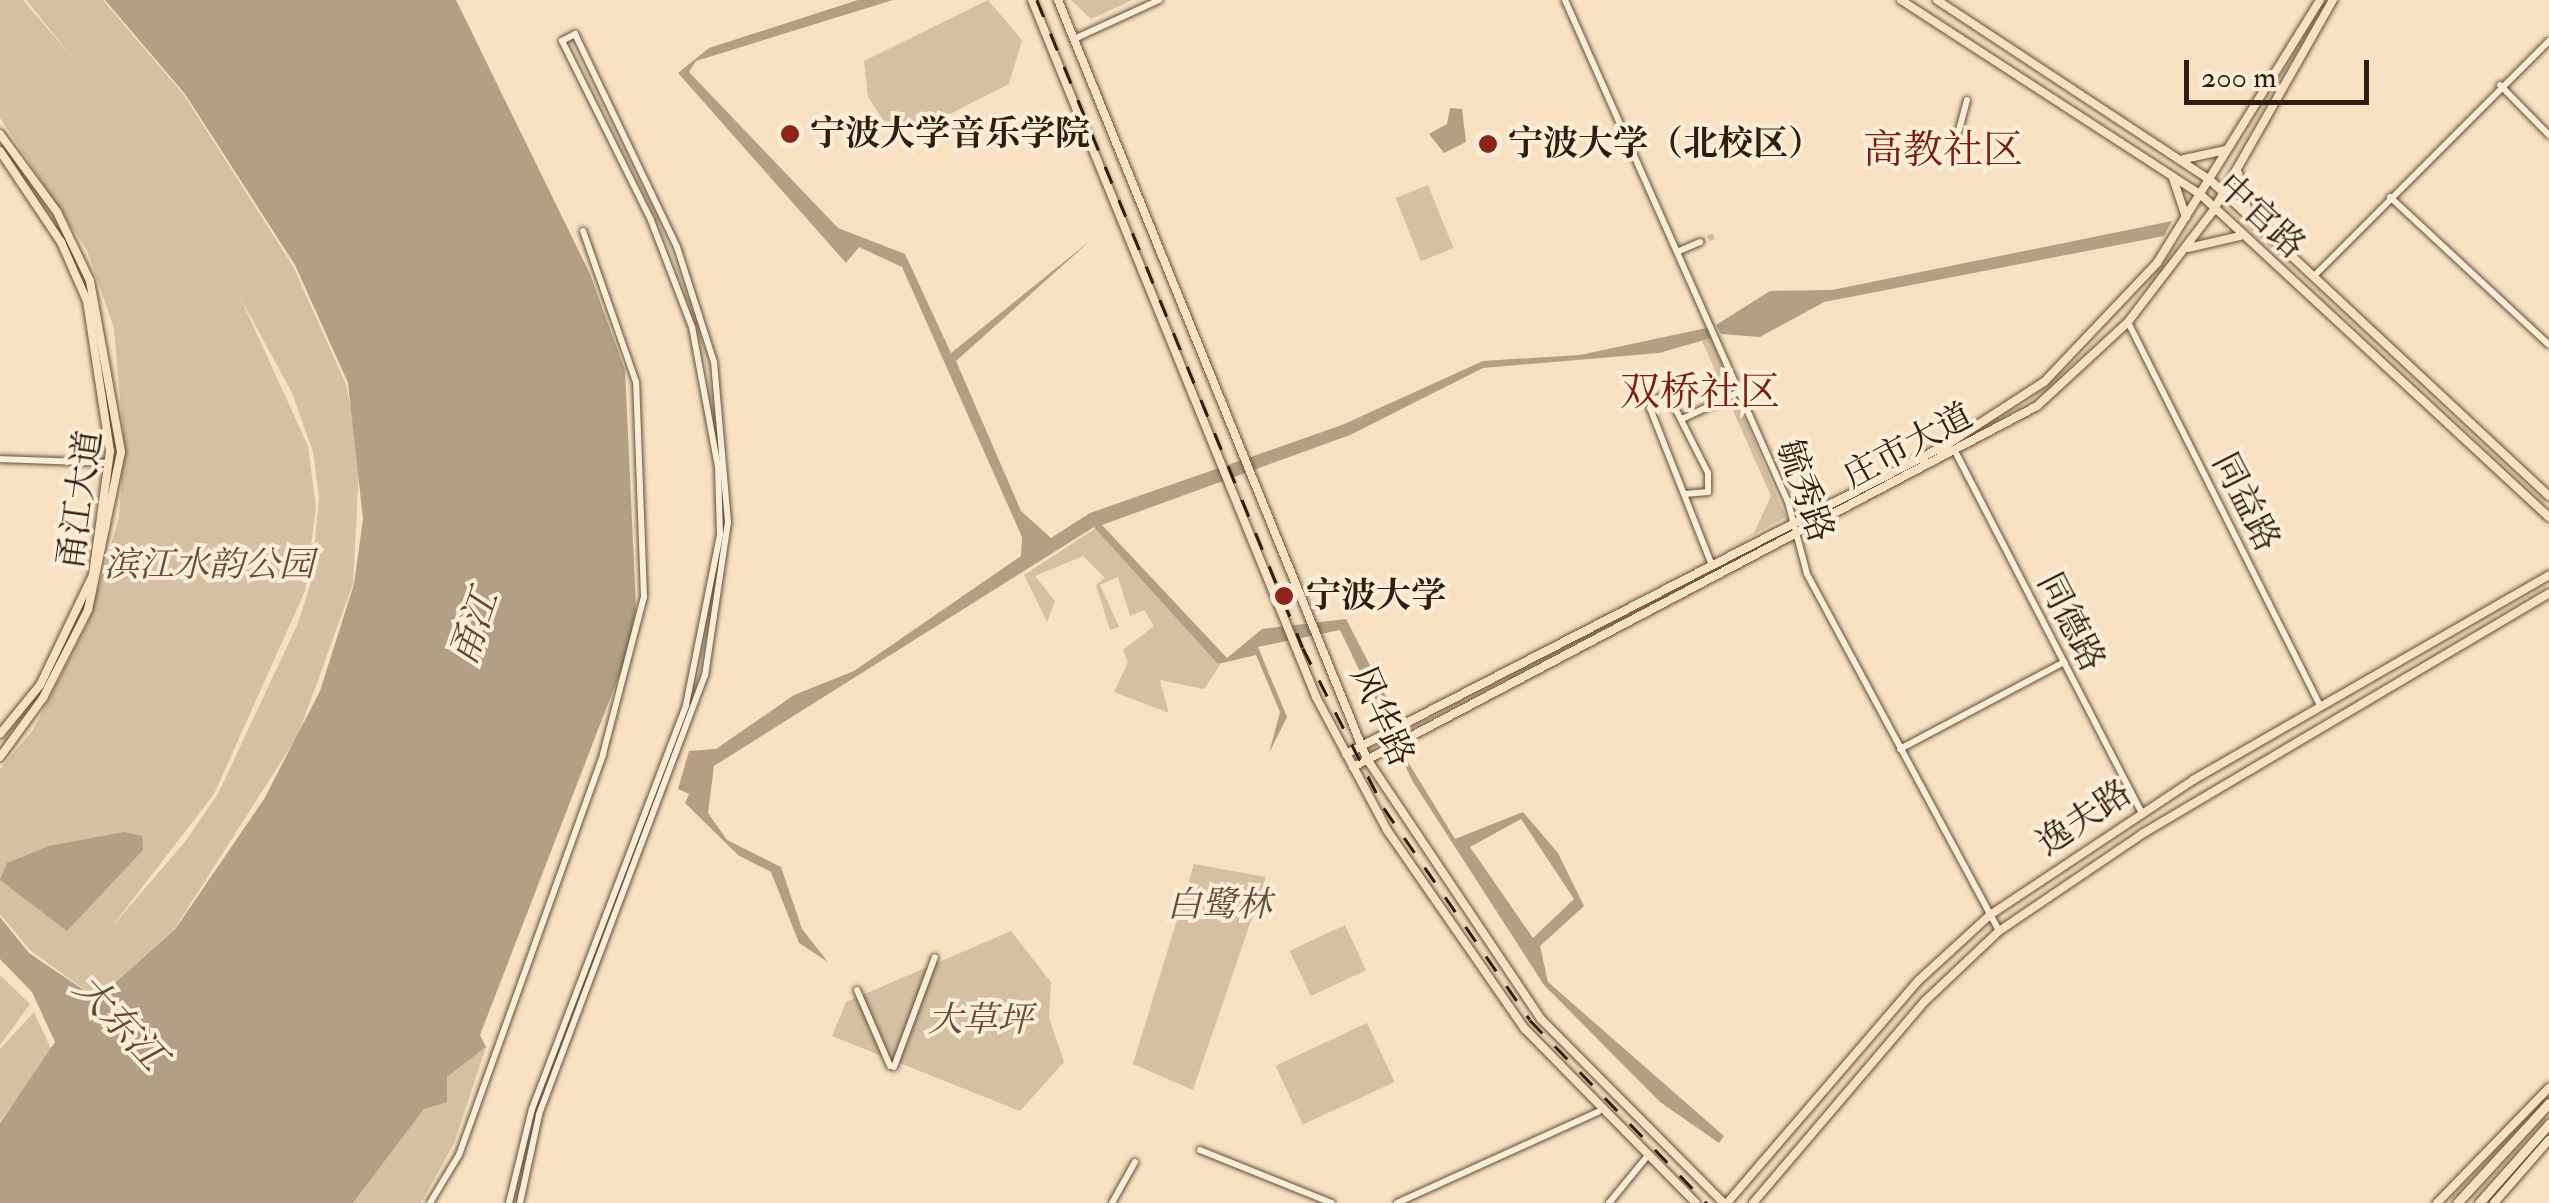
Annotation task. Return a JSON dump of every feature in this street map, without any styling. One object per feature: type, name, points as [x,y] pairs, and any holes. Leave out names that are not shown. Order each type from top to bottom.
[{"type":"highway","points":[[2457,1203],[2549,1096]]},
{"type":"highway","points":[[2479,1203],[2549,1127]]},
{"type":"main road","name":"风华路","points":[[1032,0],[1353,767],[1427,900],[1598,1112],[1696,1203]]},
{"type":"main road","name":"风华路","points":[[1058,0],[1367,759],[1541,1019],[1726,1203]]},
{"type":"main road","name":"中官路","points":[[1900,0],[2201,195],[2240,236],[2549,517]]},
{"type":"main road","name":"中官路","points":[[1937,0],[2210,180],[2549,496]]},
{"type":"main road","name":"庄市大道","points":[[1346,754],[1948,444],[2044,382],[2137,290],[2240,136],[2320,0]]},
{"type":"main road","name":"庄市大道","points":[[1353,767],[1956,455],[2037,406],[2128,322],[2214,211],[2333,0]]},
{"type":"main road","name":"甬江大道","points":[[0,134],[58,212],[90,281],[115,386],[114,463],[99,581],[21,732],[0,756]]},
{"type":"main road","points":[[2177,157],[2209,161],[2240,136]]},
{"type":"main road","name":"甬江大道","points":[[0,151],[61,242],[87,301],[108,402],[114,463],[93,575],[40,685],[1,732]]},
{"type":"main road","points":[[2239,168],[2250,216]]},
{"type":"main road","points":[[2170,174],[2186,218]]},
{"type":"main road","points":[[2184,250],[2240,236]]},
{"type":"main road","points":[[2538,508],[2549,527]]},
{"type":"main road","points":[[2538,582],[2549,566]]},
{"type":"main road","name":"逸夫路","points":[[1726,1203],[1919,980],[1990,915],[2142,812],[2319,704],[2549,576]]},
{"type":"main road","name":"逸夫路","points":[[1753,1203],[1924,1001],[1999,930],[2549,593]]},
{"type":"main road","points":[[2437,1203],[2549,1096]]},
{"type":"main road","points":[[2494,1203],[2549,1140]]},
{"type":"street","points":[[1074,39],[1159,0]]},
{"type":"street","name":"毓秀路","points":[[1565,0],[1680,251],[1794,521],[1794,536],[1900,749],[1999,930]]},
{"type":"street","points":[[508,1203],[532,1109],[686,705],[720,534],[718,466],[692,328],[651,220],[562,40],[575,34],[677,247],[714,362],[728,522],[705,676],[539,1115],[520,1203]]},
{"type":"street","points":[[2314,276],[2500,85],[2549,42]]},
{"type":"street","points":[[2500,85],[2549,135]]},
{"type":"street","points":[[1959,130],[1967,100]]},
{"type":"street","points":[[2390,197],[2549,345]]},
{"type":"street","points":[[430,1203],[458,1155],[620,707],[644,597],[636,382],[583,231]]},
{"type":"street","points":[[1680,251],[1700,242]]},
{"type":"street","name":"同益路","points":[[2128,322],[2319,704]]},
{"type":"street","points":[[1682,419],[1740,392]]},
{"type":"street","points":[[1685,494],[1708,492],[1708,473],[1669,396],[1654,399],[1685,494],[1712,565]]},
{"type":"street","name":"同德路","points":[[1956,455],[2142,812]]},
{"type":"street","points":[[0,459],[114,463]]},
{"type":"street","points":[[1900,749],[2064,662]]},
{"type":"street","points":[[1,732],[21,732]]},
{"type":"street","points":[[1,732],[13,743]]},
{"type":"street","points":[[856,990],[892,1066],[935,957]]},
{"type":"street","points":[[1397,1203],[1598,1112]]},
{"type":"street","points":[[1200,1150],[1332,1203]]},
{"type":"street","points":[[1609,1203],[1645,1159]]},
{"type":"street","points":[[1112,1203],[1135,1162]]},
{"type":"green space","name":"滨江水韵公园","points":[[0,0],[23,0],[72,57],[26,0],[103,0],[184,95],[293,266],[346,384],[360,451],[353,584],[298,735],[175,928],[97,999],[30,950],[0,914],[0,769],[33,730],[87,625],[119,518],[124,443],[114,328],[87,250],[0,118]],"holes":[[[240,297],[292,393],[313,452],[319,497],[311,582],[298,623],[218,794],[184,843],[110,929],[214,794],[305,591],[316,508],[308,446]]]},
{"type":"green space","points":[[988,0],[1022,40],[1009,84],[926,126],[884,121],[868,97],[864,61]]},
{"type":"green space","points":[[1071,0],[1132,0],[1091,19]]},
{"type":"green space","points":[[1428,185],[1453,248],[1421,261],[1396,198]]},
{"type":"green space","points":[[1711,338],[1786,517],[1726,549],[1754,533],[1771,496],[1702,341]]},
{"type":"green space","points":[[1096,528],[1220,665],[1204,689],[1160,680],[1169,713],[1114,692],[1128,662],[1123,650],[1154,626],[1144,610],[1130,616],[1118,577],[1100,585],[1119,627],[1110,630],[1096,585],[1105,578],[1083,556],[1035,576],[1055,601],[1047,622],[1024,575]]},
{"type":"green space","points":[[1785,534],[1786,537],[1410,726]]},
{"type":"green space","name":"白鹭林","points":[[1194,864],[1266,877],[1193,1090],[1133,1064]]},
{"type":"green space","points":[[1345,925],[1366,970],[1311,996],[1290,951]]},
{"type":"green space","name":"大草坪","points":[[1011,931],[1051,982],[1049,1018],[1064,1062],[1020,1111],[832,1036],[846,1002]]},
{"type":"green space","points":[[0,975],[30,1004],[0,1045]]},
{"type":"green space","points":[[34,1012],[52,1051],[0,1121],[0,1049]]},
{"type":"green space","points":[[1367,1023],[1394,1082],[1303,1125],[1275,1066]]},
{"type":"green space","points":[[486,1047],[454,1143],[421,1203],[353,1203],[424,1109],[446,1094],[447,1077]]},
{"type":"water","points":[[105,0],[456,0],[590,274],[625,370],[636,608],[627,655],[480,1035],[486,1047],[447,1077],[447,1102],[424,1109],[353,1203],[0,1203],[0,1123],[55,1042],[32,992],[0,959],[0,917],[29,953],[97,999],[176,928],[264,799],[320,691],[354,584],[363,519],[348,383],[295,265],[185,94]]},
{"type":"water","points":[[858,0],[893,0],[696,61],[689,72],[838,228],[905,254],[951,353],[1091,240],[956,361],[1021,511],[1051,538],[1090,513],[1342,425],[1483,361],[1580,355],[1711,327],[1715,337],[1659,353],[1483,368],[1350,435],[1102,525],[1227,658],[1262,629],[1346,619],[1394,712],[1408,762],[1455,839],[1523,812],[1558,853],[1584,906],[1540,946],[1548,982],[1724,1136],[1719,1143],[1660,1102],[1544,985],[1413,782],[1340,630],[1258,647],[1287,717],[1269,753],[1280,712],[1256,655],[1218,664],[1094,527],[714,766],[708,813],[727,840],[781,867],[802,929],[828,962],[799,943],[771,872],[738,855],[685,803],[689,794],[678,789],[689,751],[716,749],[794,695],[854,671],[1021,556],[1022,537],[902,267],[859,247],[846,263],[678,73],[709,48]],"holes":[[[1521,819],[1574,899],[1533,938],[1470,847]]]},
{"type":"water","points":[[1450,108],[1462,109],[1466,142],[1444,153],[1429,134],[1447,124]]},
{"type":"water","points":[[2172,221],[2164,236],[1824,302],[1760,337],[1721,334],[1716,325],[1770,291],[1832,290]]},
{"type":"water","points":[[124,832],[142,836],[143,850],[67,931],[0,880],[7,863],[49,846]]},
{"type":"tunnel","points":[[1700,242],[1714,236]]},
{"type":"railway","points":[[1037,0],[1303,648],[1384,808],[1530,1020],[1707,1203]]},
{"type":"place","name":"宁波大学音乐学院","points":[[790,134]]},
{"type":"place","name":"宁波大学（北校区）","points":[[1488,144]]},
{"type":"place","name":"宁波大学","points":[[1284,596]]},
{"type":"district","name":"高教社区","points":[[1943,151]]},
{"type":"district","name":"双桥社区","points":[[1700,393]]},
{"type":"water label","name":"甬江","points":[[475,628]]},
{"type":"water label","name":"大东江","points":[[119,1023]]}]
